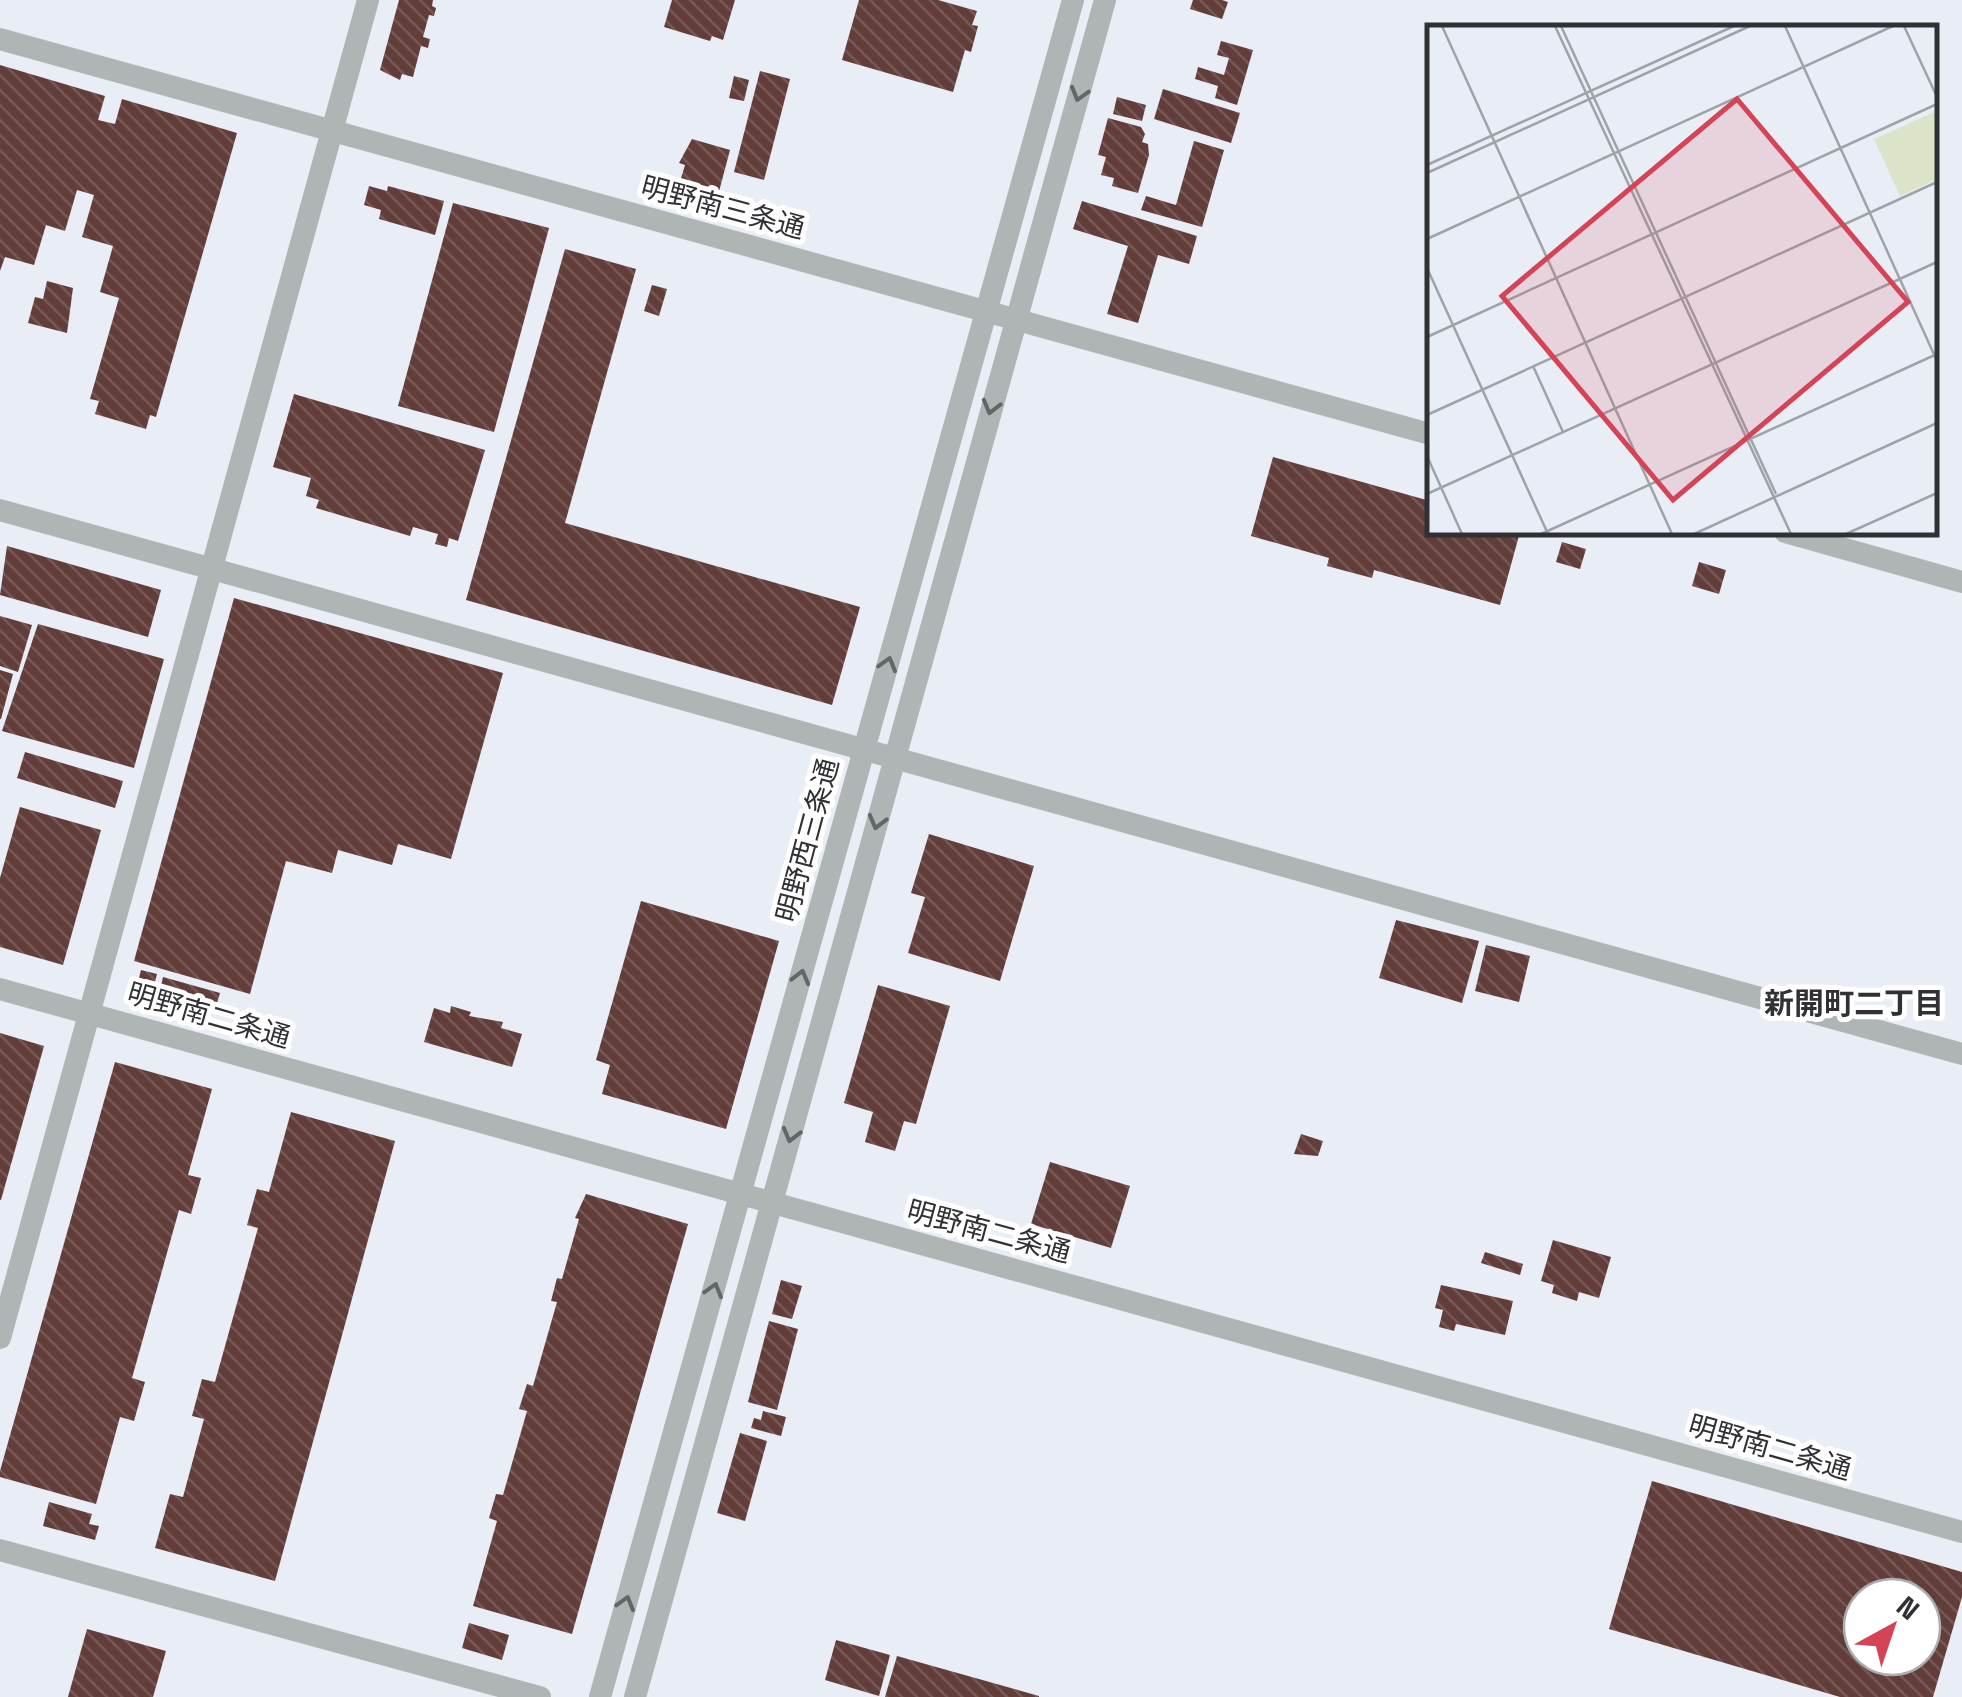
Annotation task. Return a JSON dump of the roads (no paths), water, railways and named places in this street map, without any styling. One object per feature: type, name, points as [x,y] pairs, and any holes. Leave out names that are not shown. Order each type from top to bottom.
[{"type":"street","points":[[0,1338],[329,130],[368,0]]},
{"type":"street","name":"明野西三条通","points":[[600,1697],[1073,0]]},
{"type":"street","points":[[635,1697],[1105,0]]},
{"type":"street","name":"明野南三条通","points":[[0,39],[1427,433]]},
{"type":"street","points":[[0,510],[1962,1054]]},
{"type":"street","points":[[1795,535],[1962,582]]},
{"type":"street","name":"明野南二条通","points":[[0,989],[1962,1532]]},
{"type":"street","points":[[0,1550],[540,1697]]},
{"type":"district","name":"新開町二丁目","points":[[1854,1004]]}]
